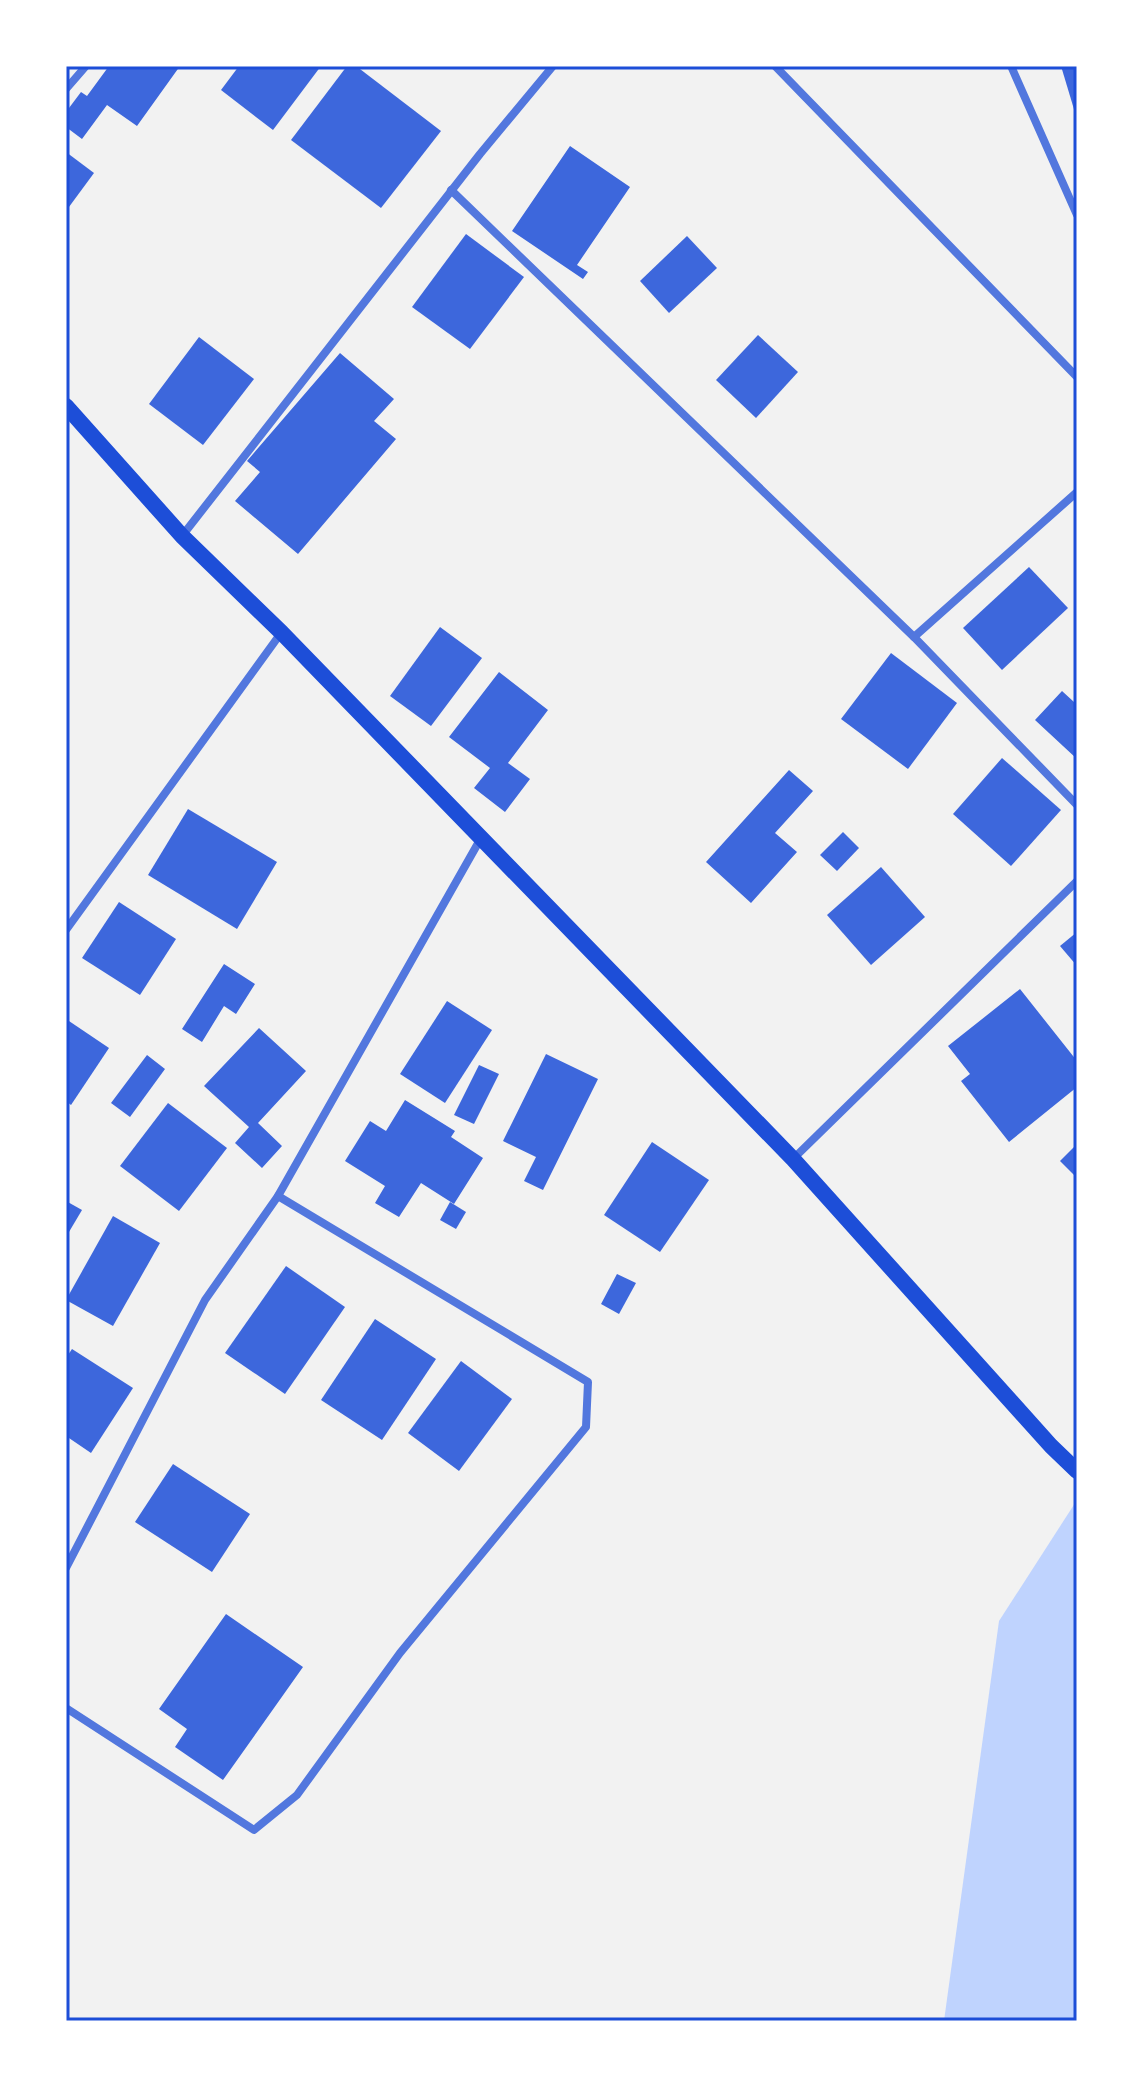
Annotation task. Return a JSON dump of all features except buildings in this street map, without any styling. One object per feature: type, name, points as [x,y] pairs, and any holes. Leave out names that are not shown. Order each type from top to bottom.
[{"type":"main road","points":[[66,406],[182,536],[282,633],[793,1159],[1077,1471]]},
{"type":"street","points":[[66,89],[86,66]]},
{"type":"street","points":[[182,536],[451,190],[553,66]]},
{"type":"street","points":[[775,66],[1077,377]]},
{"type":"street","points":[[1011,66],[1077,215]]},
{"type":"street","points":[[451,190],[914,637],[1077,805]]},
{"type":"street","points":[[914,637],[1077,492]]},
{"type":"street","points":[[66,930],[282,633]]},
{"type":"street","points":[[66,1568],[205,1300],[278,1196],[481,838]]},
{"type":"street","points":[[793,1159],[1077,881]]},
{"type":"street","points":[[66,1708],[254,1830],[297,1795],[400,1653],[586,1427],[588,1382],[278,1196]]},
{"type":"water","points":[[1077,1500],[1077,2021],[944,2021],[999,1621]]}]
